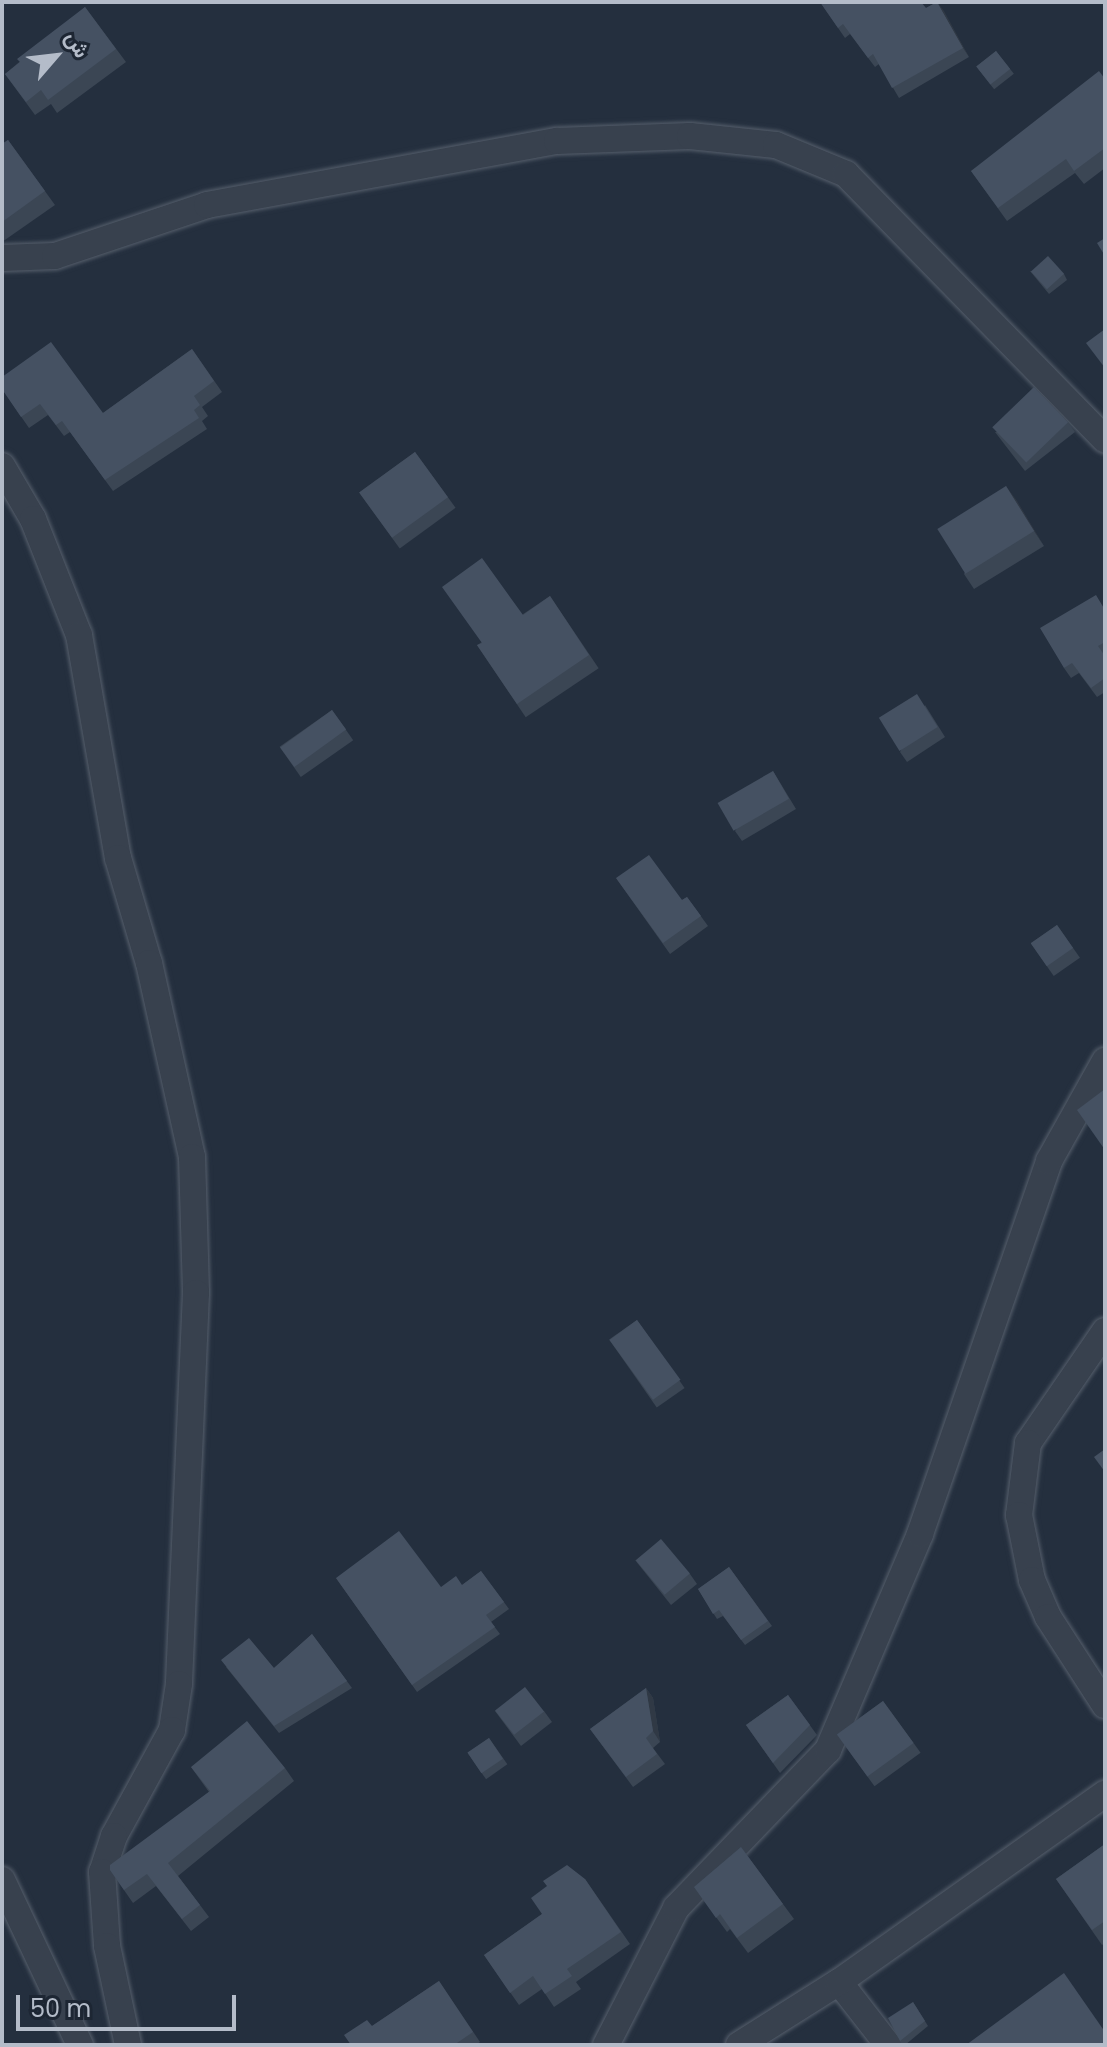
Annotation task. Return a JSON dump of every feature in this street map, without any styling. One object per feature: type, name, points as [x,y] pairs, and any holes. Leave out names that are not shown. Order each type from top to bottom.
[{"type":"street","points":[[2,258],[55,256],[207,205],[557,141],[690,136],[776,145],[846,174],[1105,439]]},
{"type":"street","points":[[2,466],[33,519],[79,635],[118,858],[149,963],[192,1157],[196,1293],[179,1684],[172,1730],[114,1836],[102,1872],[107,1946],[128,2045]]},
{"type":"street","points":[[606,2045],[676,1908],[828,1750],[920,1534],[1049,1161],[1105,1061]]},
{"type":"street","points":[[1105,1331],[1028,1443],[1019,1515],[1032,1580],[1048,1617],[1105,1705]]},
{"type":"street","points":[[739,2045],[839,1982],[1105,1794]]},
{"type":"street","points":[[2,1880],[80,2045]]},
{"type":"street","points":[[839,1982],[888,2045]]},
{"type":"building","points":[[820,2],[921,2],[926,8],[937,2],[963,48],[892,88],[873,54],[868,58],[843,24],[838,28]]},
{"type":"building","points":[[85,7],[116,49],[48,100],[41,90],[26,102],[5,74],[20,62],[17,59]]},
{"type":"building","points":[[996,51],[1010,69],[990,85],[976,66]]},
{"type":"building","points":[[1099,71],[1105,79],[1105,148],[1074,171],[1066,159],[998,208],[971,171]]},
{"type":"building","points":[[8,140],[45,191],[2,222],[2,144]]},
{"type":"building","points":[[1105,238],[1105,256],[1097,243]]},
{"type":"building","points":[[1048,256],[1064,274],[1047,289],[1031,271]]},
{"type":"building","points":[[1105,329],[1105,368],[1086,343]]},
{"type":"building","points":[[51,342],[103,413],[192,349],[214,381],[194,396],[200,405],[194,410],[199,418],[105,480],[62,421],[56,425],[40,404],[21,417],[2,389],[2,377]]},
{"type":"building","points":[[1034,387],[1068,422],[1026,463],[992,427]]},
{"type":"building","points":[[415,452],[448,497],[392,538],[359,493]]},
{"type":"building","points":[[1006,486],[1034,531],[965,574],[937,529]]},
{"type":"building","points":[[482,558],[523,615],[550,596],[589,655],[517,704],[477,645],[482,643],[442,587]]},
{"type":"building","points":[[1096,595],[1105,610],[1105,642],[1098,646],[1105,656],[1105,678],[1091,688],[1072,663],[1064,668],[1040,628]]},
{"type":"building","points":[[917,694],[938,727],[900,751],[879,718]]},
{"type":"building","points":[[332,710],[346,729],[294,767],[280,748]]},
{"type":"building","points":[[773,771],[789,799],[734,831],[718,803]]},
{"type":"building","points":[[649,855],[682,900],[687,897],[701,916],[663,943],[616,878]]},
{"type":"building","points":[[1057,925],[1073,948],[1047,966],[1031,943]]},
{"type":"building","points":[[1105,1089],[1105,1150],[1077,1110]]},
{"type":"building","points":[[637,1320],[680,1380],[653,1400],[609,1340]]},
{"type":"building","points":[[1105,1449],[1105,1472],[1094,1457]]},
{"type":"building","points":[[399,1531],[441,1587],[456,1576],[462,1585],[481,1571],[504,1602],[486,1615],[495,1627],[412,1685],[336,1578]]},
{"type":"building","points":[[661,1539],[690,1573],[665,1595],[636,1560]]},
{"type":"building","points":[[729,1567],[768,1621],[741,1640],[719,1610],[713,1614],[698,1589]]},
{"type":"building","points":[[312,1634],[347,1681],[274,1726],[221,1660],[249,1638],[274,1668]]},
{"type":"building","points":[[525,1687],[544,1711],[514,1735],[495,1710]]},
{"type":"building","points":[[646,1688],[653,1731],[646,1738],[657,1754],[626,1777],[590,1729]]},
{"type":"building","points":[[788,1695],[810,1725],[773,1763],[746,1725]]},
{"type":"building","points":[[883,1701],[914,1743],[867,1777],[837,1735]]},
{"type":"building","points":[[247,1721],[285,1768],[168,1863],[200,1905],[182,1919],[147,1874],[124,1890],[110,1870],[110,1865],[210,1791],[191,1767]]},
{"type":"building","points":[[489,1738],[503,1759],[481,1773],[467,1753]]},
{"type":"building","points":[[1105,1844],[1105,1921],[1092,1930],[1056,1879]]},
{"type":"building","points":[[741,1847],[783,1904],[737,1938],[720,1914],[716,1918],[694,1887]]},
{"type":"building","points":[[567,1865],[585,1879],[621,1932],[567,1969],[572,1976],[545,1994],[533,1976],[510,1993],[484,1955],[542,1914],[531,1898],[547,1886],[543,1881]]},
{"type":"building","points":[[1064,1973],[1105,2032],[1105,2045],[966,2045]]},
{"type":"building","points":[[439,1981],[473,2032],[454,2045],[351,2045],[344,2035],[367,2020],[372,2026]]},
{"type":"building","points":[[913,2002],[925,2021],[900,2041],[888,2018]]}]
